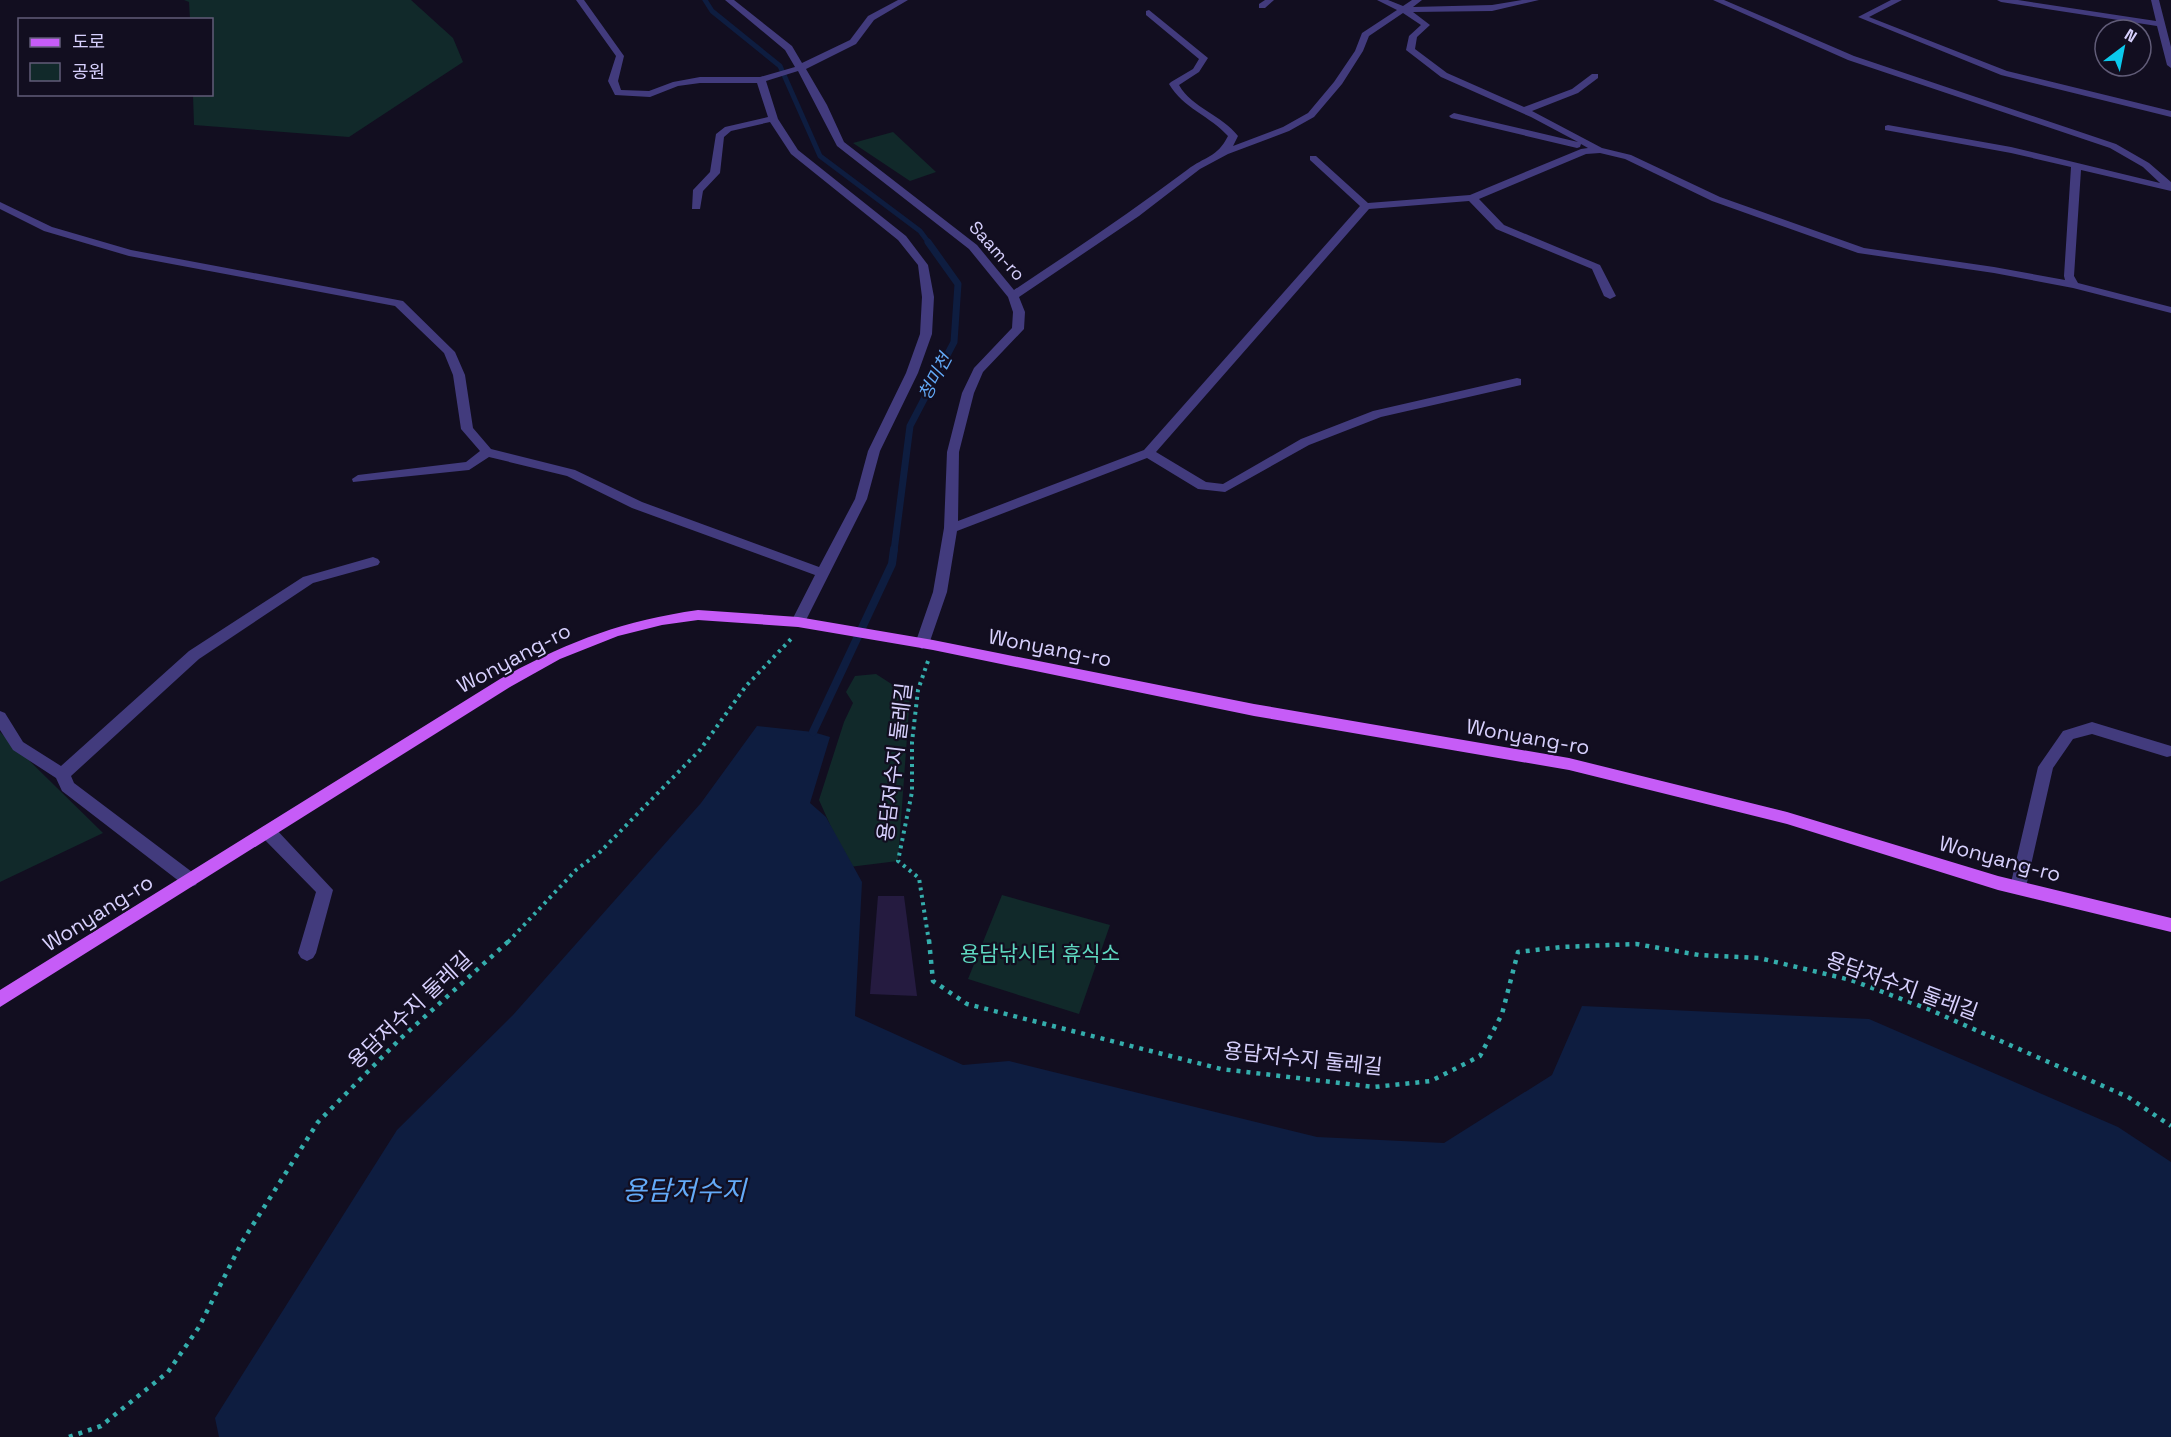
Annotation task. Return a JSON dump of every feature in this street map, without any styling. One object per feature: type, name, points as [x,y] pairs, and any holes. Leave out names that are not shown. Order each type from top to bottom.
[{"type":"main road","name":"Wonyang-ro","points":[[0,999],[505,683],[555,655],[615,632],[662,620],[698,615],[802,623],[905,640],[1254,710],[1569,764],[1786,818],[2018,887],[2171,925]]},
{"type":"street","points":[[580,0],[620,56],[613,81],[618,93],[650,94],[676,84],[700,80],[761,80],[800,68],[853,42],[870,18],[904,0]]},
{"type":"street","name":"Saam-ro","points":[[729,0],[789,48],[822,105],[840,144],[973,247],[1013,296],[1019,312],[1018,329],[978,371],[968,393],[960,422],[953,452],[951,528],[928,645]]},
{"type":"street","points":[[1262,6],[1270,0]]},
{"type":"street","points":[[1381,0],[1404,10],[1426,25],[1413,36],[1410,50],[1444,75],[1600,150]]},
{"type":"street","points":[[1013,296],[1135,214],[1197,167],[1225,152],[1286,129],[1311,115],[1337,84],[1359,51],[1365,35],[1418,0]]},
{"type":"street","points":[[1404,10],[1492,8],[1535,0]]},
{"type":"street","points":[[1717,0],[1851,58],[2113,146],[2146,165],[2171,188]]},
{"type":"street","points":[[1898,0],[1862,17],[2004,73],[2170,112]]},
{"type":"street","points":[[2001,0],[2161,24]]},
{"type":"street","points":[[2155,0],[2161,24],[2168,39],[2171,65]]},
{"type":"street","points":[[1149,13],[1204,58],[1193,74],[1174,84],[1178,93],[1225,124],[1233,136],[1225,152]]},
{"type":"street","points":[[1523,111],[1575,91],[1595,76]]},
{"type":"street","points":[[761,80],[773,119],[794,152],[902,238],[923,265],[928,297],[926,334],[923,344],[893,413],[873,451],[861,499],[823,573],[802,623]]},
{"type":"street","points":[[1454,116],[1628,157],[1716,199],[1862,251],[1994,270],[2073,285],[2171,310]]},
{"type":"street","points":[[696,207],[698,190],[715,172],[719,136],[728,129],[773,119]]},
{"type":"street","points":[[1888,128],[2011,150],[2171,188]]},
{"type":"street","points":[[951,528],[1148,453],[1366,206],[1472,198],[1584,151],[1600,150]]},
{"type":"street","points":[[1313,158],[1366,206]]},
{"type":"street","points":[[2073,285],[2069,276],[2076,167]]},
{"type":"street","points":[[1472,198],[1500,227],[1596,267],[1610,296]]},
{"type":"street","points":[[0,205],[48,229],[129,253],[399,303],[449,352],[459,375],[467,429],[487,452],[571,473],[637,505],[823,573]]},
{"type":"street","points":[[1148,453],[1203,486],[1225,488],[1305,442],[1377,414],[1516,382]]},
{"type":"street","points":[[358,479],[469,466],[487,452]]},
{"type":"street","points":[[62,774],[194,655],[308,580],[373,562]]},
{"type":"street","points":[[0,717],[18,746],[62,774],[68,787],[190,880]]},
{"type":"street","points":[[2018,887],[2046,767],[2068,735],[2092,728],[2168,751]]},
{"type":"street","points":[[268,832],[325,890],[307,953]]},
{"type":"path","name":"용담저수지 둘레길","points":[[69,1437],[101,1426],[168,1372],[199,1328],[242,1242],[318,1122],[400,1039],[502,948],[576,870],[600,852],[647,805],[700,750],[746,686],[802,623]]},
{"type":"path","name":"용담저수지 둘레길","points":[[928,645],[918,690],[912,742],[912,792],[898,861],[919,878],[927,921],[933,981],[967,1004],[1221,1069],[1374,1087],[1431,1081],[1480,1056],[1502,1014],[1518,952],[1561,946],[1636,944],[1699,955],[1759,958],[1851,980],[1928,1009],[2128,1097],[2171,1126]]},
{"type":"green space","points":[[184,0],[411,0],[453,38],[463,62],[349,137],[194,125],[193,96],[213,96],[213,18],[190,18],[189,2]]},
{"type":"green space","points":[[893,132],[936,172],[910,181],[853,143]]},
{"type":"green space","points":[[876,674],[910,696],[898,861],[849,867],[819,800],[844,722],[853,703],[846,692],[855,676]]},
{"type":"green space","points":[[0,732],[103,833],[0,882]]},
{"type":"green space","name":"용담낚시터 휴식소","points":[[1002,895],[1110,925],[1079,1014],[968,979]]},
{"type":"water","name":"용담저수지","points":[[757,726],[813,732],[830,737],[810,803],[826,817],[862,882],[855,1016],[963,1065],[1009,1061],[1317,1137],[1444,1143],[1552,1075],[1582,1006],[1869,1019],[2118,1127],[2171,1162],[2171,1437],[219,1437],[215,1418],[397,1130],[513,1015],[701,803]]},
{"type":"building","points":[[878,896],[904,896],[917,996],[870,994]]},
{"type":"waterway","name":"청미천","points":[[705,0],[712,11],[780,66],[820,156],[920,231],[929,243]]},
{"type":"waterway","name":"청미천","points":[[894,551],[910,426],[954,342],[958,284],[928,242]]},
{"type":"waterway","name":"청미천","points":[[813,732],[892,564],[894,549]]}]
